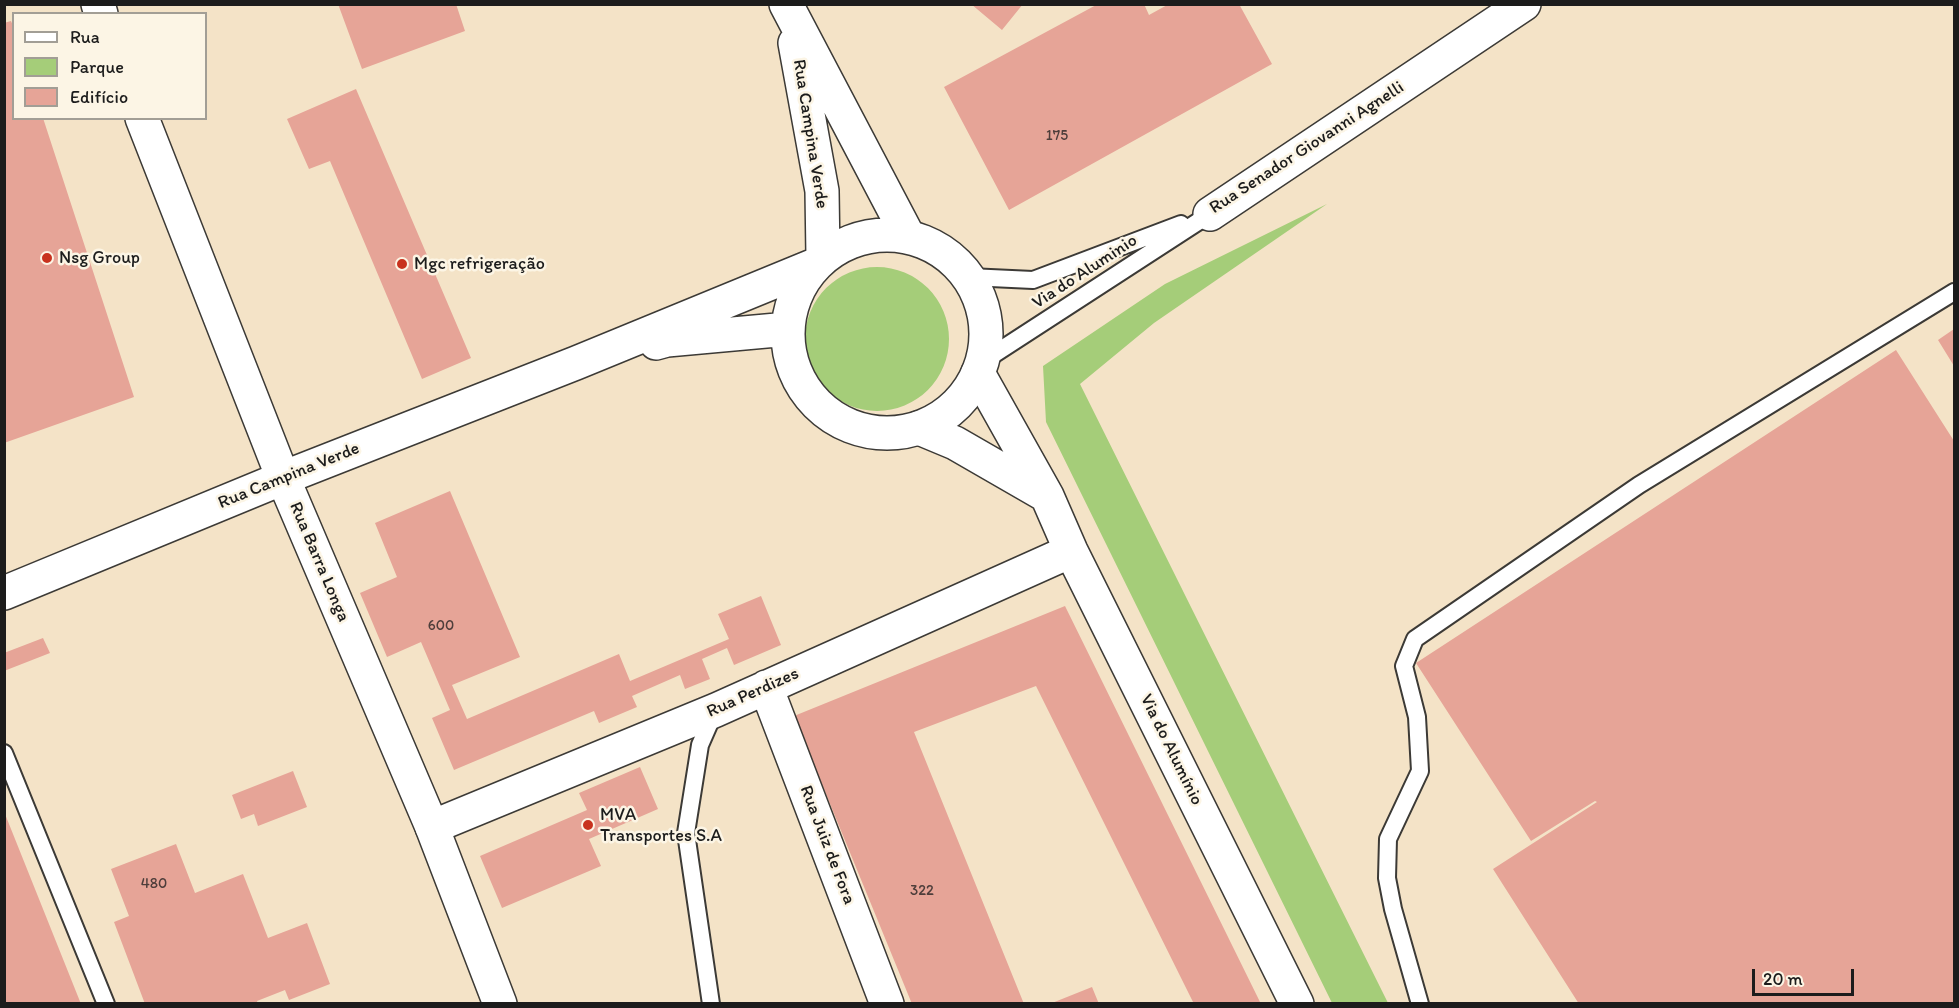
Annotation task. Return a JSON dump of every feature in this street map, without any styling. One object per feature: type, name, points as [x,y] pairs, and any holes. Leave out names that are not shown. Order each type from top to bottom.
[{"type":"street","name":"Rua Senador Giovanni Agnelli","points":[[1210,214],[1524,4]]},
{"type":"street","points":[[788,8],[908,236]]},
{"type":"street","name":"Rua Campina Verde","points":[[4,593],[283,477],[576,363],[819,261],[822,191],[788,8]]},
{"type":"street","name":"Rua Barra Longa","points":[[143,120],[283,477],[432,827],[500,1004]]},
{"type":"street","points":[[885,234],[908,236],[932,244],[952,259],[969,277],[982,304],[987,333],[980,368],[964,397],[944,416],[919,428],[890,434],[860,430],[833,419],[811,400],[795,375],[787,346],[788,317],[798,289],[819,261],[842,245],[863,237],[885,234]]},
{"type":"street","name":"Rua Campina Verde","points":[[576,363],[668,340],[788,329]]},
{"type":"street","name":"Via do Alumínio","points":[[980,368],[1047,496],[1071,550],[1297,1004]]},
{"type":"street","points":[[919,428],[954,443],[1047,496]]},
{"type":"street","name":"Rua Perdizes","points":[[432,827],[716,710],[1071,550]]},
{"type":"street","name":"Rua Juiz de Fora","points":[[766,687],[887,1004]]},
{"type":"lane","name":"Rua Senador Giovanni Agnelli","points":[[969,277],[1033,280],[1210,214]]},
{"type":"lane","name":"Via do Aluminio","points":[[980,368],[1210,214]]},
{"type":"lane","points":[[1420,1004],[1393,909],[1387,878],[1388,840],[1420,771],[1417,717],[1404,666],[1415,639],[1639,484],[1954,292]]},
{"type":"lane","points":[[711,1004],[686,832],[700,745],[716,710]]},
{"type":"lane","points":[[4,753],[106,1004]]},
{"type":"green space","points":[[1327,204],[1154,323],[1080,384],[1388,1003],[1332,1003],[1046,422],[1043,366],[1165,284]]},
{"type":"green space","points":[[877,267],[891,268],[905,273],[928,288],[943,311],[948,325],[948,353],[943,367],[928,390],[905,405],[891,410],[877,411],[863,410],[849,405],[826,390],[811,367],[806,353],[805,339],[806,325],[811,311],[826,288],[849,273],[863,268]]},
{"type":"building","points":[[338,4],[456,4],[465,31],[362,69]]},
{"type":"building","points":[[971,4],[1023,4],[1002,30]]},
{"type":"building","points":[[1098,4],[1144,4],[1149,15],[1169,4],[1239,4],[1272,64],[1009,210],[944,87]]},
{"type":"building","name":"Nsg Group","points":[[11,21],[12,23],[12,120],[44,120],[134,397],[4,443],[4,23]]},
{"type":"building","name":"Mgc refrigeração","points":[[356,89],[471,358],[422,379],[330,161],[309,169],[287,119]]},
{"type":"building","points":[[1954,329],[1954,366],[1938,340]]},
{"type":"building","points":[[1896,350],[1954,441],[1954,1004],[1579,1004],[1493,869],[1597,802],[1595,801],[1531,841],[1416,663]]},
{"type":"building","points":[[450,491],[520,657],[452,685],[467,719],[619,654],[630,681],[729,639],[718,614],[761,596],[781,645],[734,665],[727,648],[702,659],[710,679],[685,689],[680,675],[632,696],[637,707],[599,723],[594,711],[454,770],[432,718],[450,710],[421,642],[387,657],[360,593],[397,577],[375,523]]},
{"type":"building","points":[[1065,606],[1261,1004],[1194,1004],[1036,686],[914,732],[1024,1004],[912,1004],[794,716]]},
{"type":"building","points":[[43,638],[50,653],[4,671],[4,653]]},
{"type":"building","name":"MVA Transportes S.A","points":[[640,767],[658,809],[589,839],[601,866],[502,908],[480,856],[587,810],[579,793]]},
{"type":"building","points":[[293,771],[307,807],[258,826],[254,814],[241,819],[232,795]]},
{"type":"building","points":[[5,814],[81,1004],[4,1004]]},
{"type":"building","points":[[176,844],[195,893],[243,874],[268,938],[307,923],[330,984],[289,1000],[285,990],[257,1001],[258,1004],[145,1004],[114,922],[129,916],[111,869]]},
{"type":"building","points":[[1092,987],[1099,1004],[1052,1004],[1052,1003]]},
{"type":"place","name":"Nsg Group","points":[[47,258]]},
{"type":"place","name":"Mgc refrigeração","points":[[402,264]]},
{"type":"place","name":"MVA Transportes S.A","points":[[588,825]]}]
